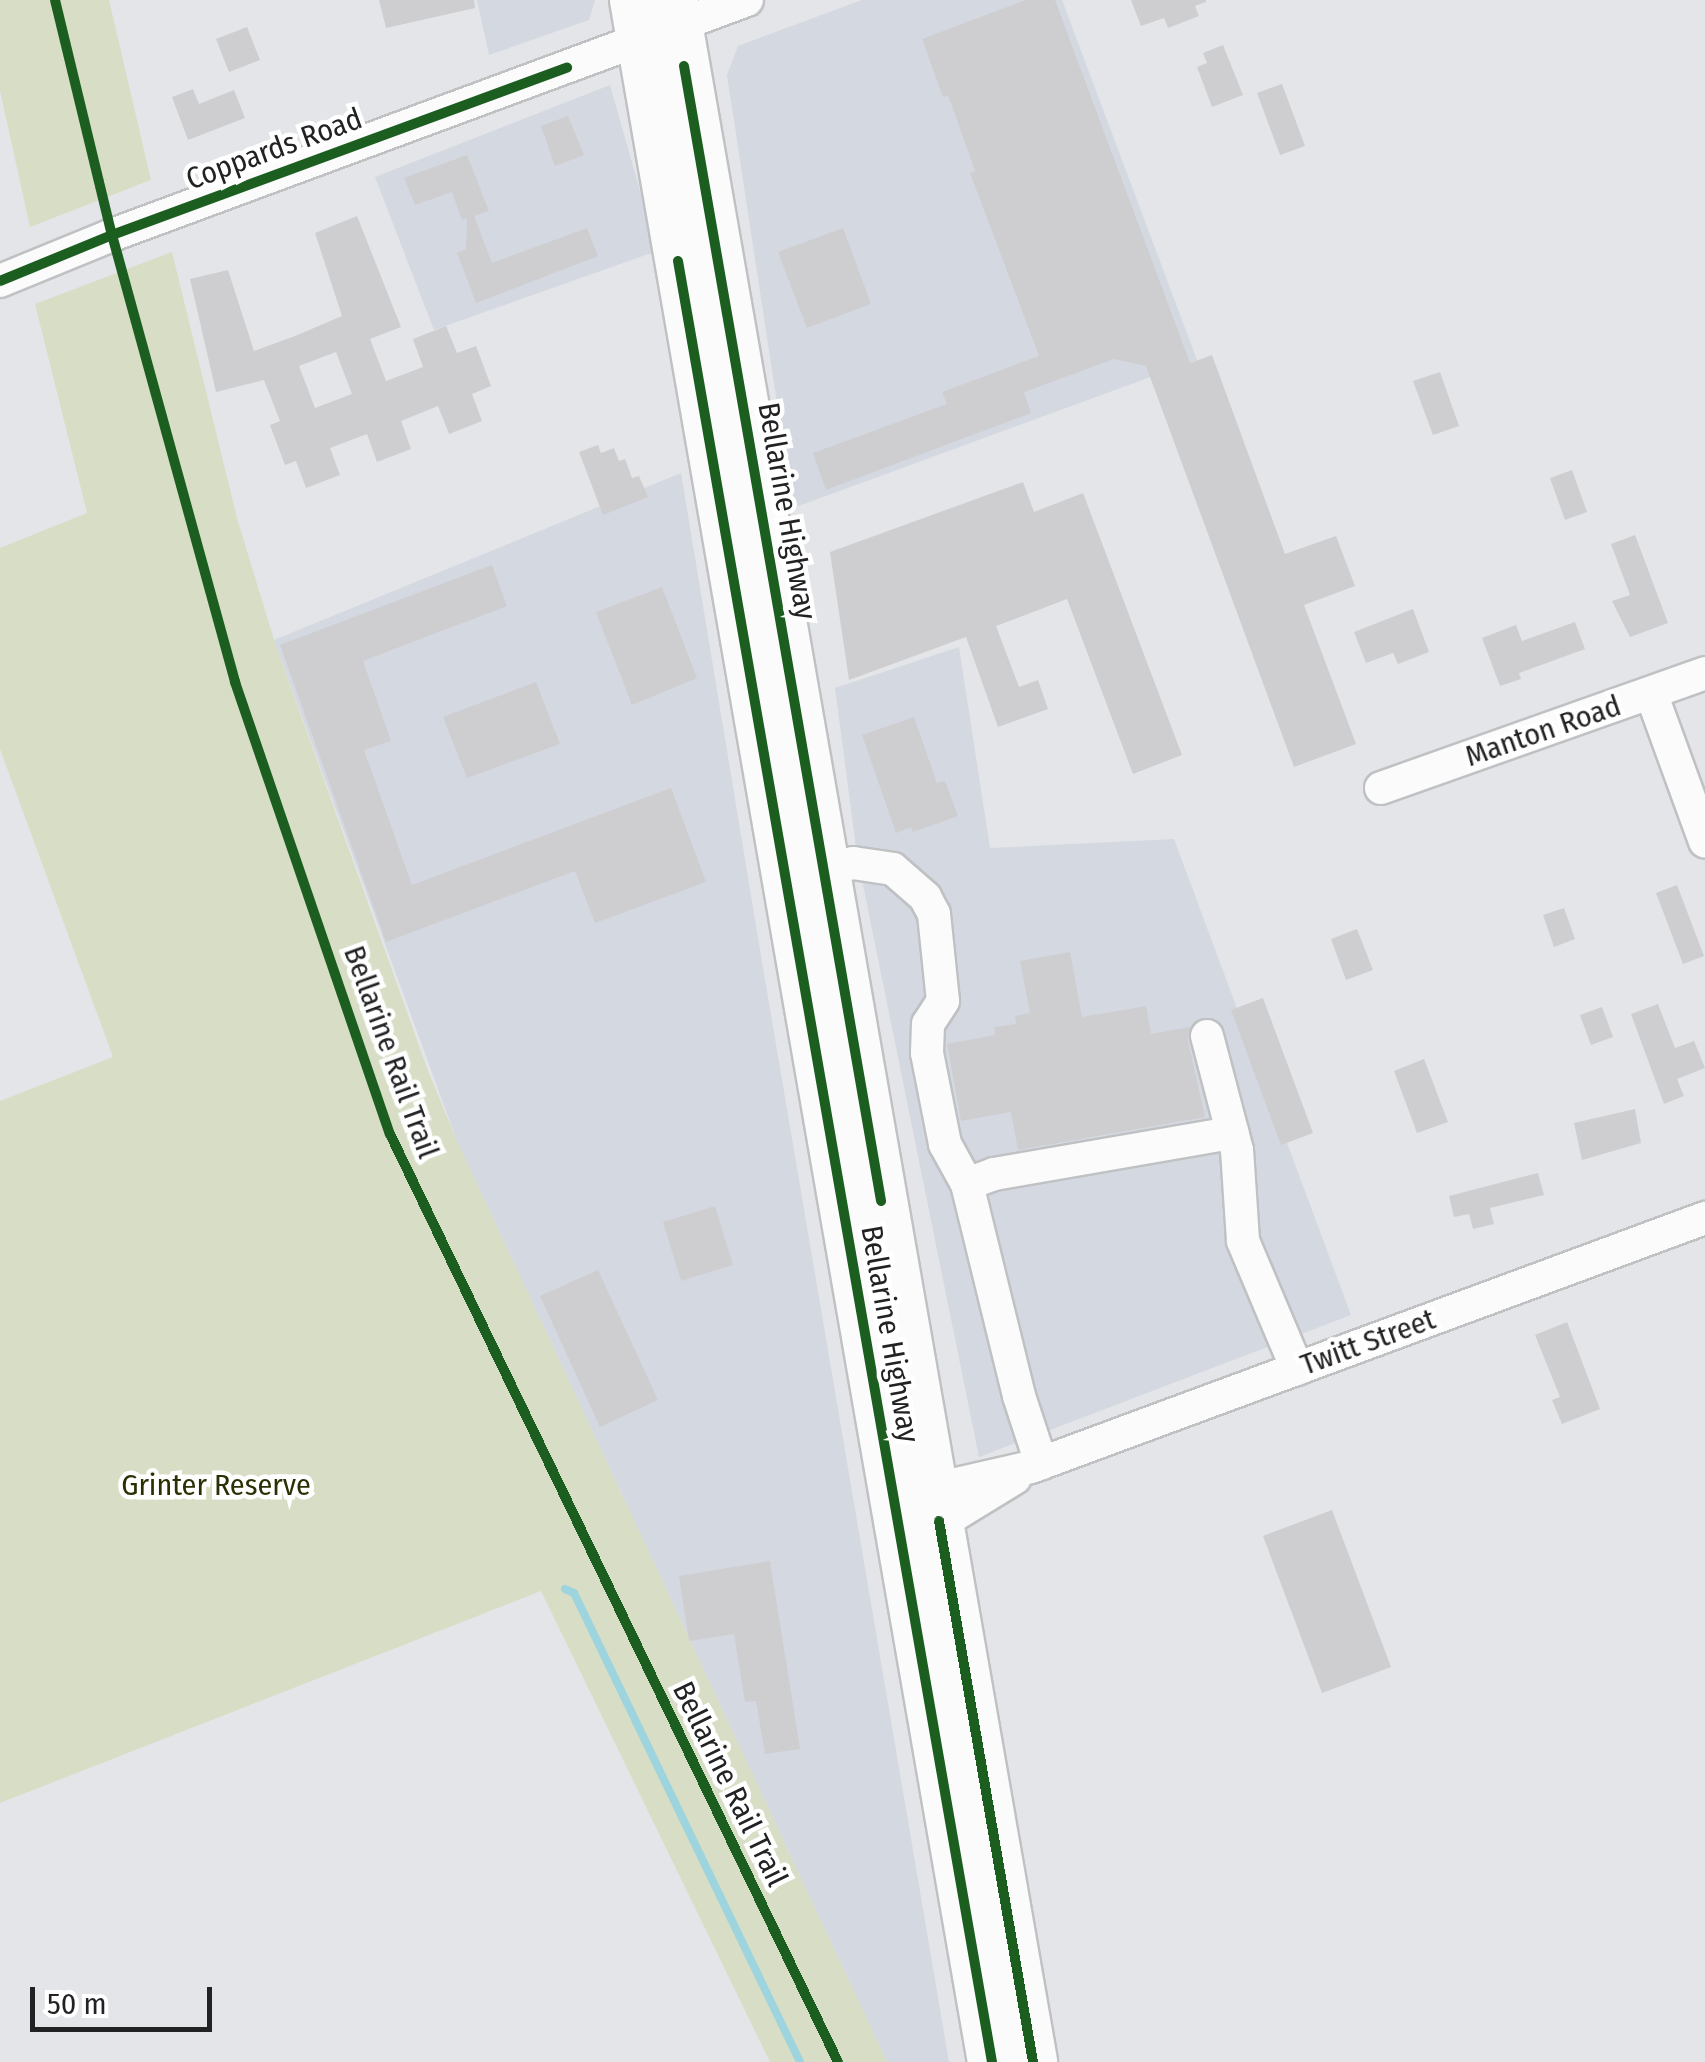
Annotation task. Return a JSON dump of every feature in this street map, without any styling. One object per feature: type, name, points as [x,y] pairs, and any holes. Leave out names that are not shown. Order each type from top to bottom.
[{"type":"highway","name":"Bellarine Highway","points":[[657,17],[824,868],[924,1509],[992,2062]]},
{"type":"highway","name":"Bellarine Highway","points":[[657,17],[924,1509],[1033,2062]]},
{"type":"street","name":"Coppards Road","points":[[0,281],[657,17],[747,0]]},
{"type":"street","name":"Manton Road","points":[[1381,788],[1705,673]]},
{"type":"street","points":[[1652,693],[1705,841]]},
{"type":"street","points":[[824,868],[853,864],[893,869],[925,897],[934,914],[943,1001],[928,1024],[927,1052],[946,1144],[967,1184],[1036,1465]]},
{"type":"street","points":[[1207,1036],[1232,1133],[1242,1241],[1297,1369]]},
{"type":"street","points":[[967,1184],[994,1174],[1232,1133]]},
{"type":"street","name":"Twitt Street","points":[[924,1509],[1705,1218]]},
{"type":"shaded area","points":[[477,0],[595,0],[589,20],[489,55]]},
{"type":"shaded area","points":[[862,0],[1062,0],[1197,360],[793,508],[727,75],[738,46]]},
{"type":"shaded area","points":[[610,85],[657,251],[434,330],[375,177]]},
{"type":"shaded area","points":[[681,473],[949,2062],[887,2062],[457,1141],[274,640]]},
{"type":"shaded area","points":[[959,647],[990,848],[1174,839],[1351,1315],[979,1457],[857,855],[835,688]]},
{"type":"green space","points":[[0,0],[109,0],[151,180],[30,227],[0,91]]},
{"type":"green space","name":"Grinter Reserve","points":[[172,252],[237,518],[274,640],[427,1068],[457,1141],[887,2062],[770,2062],[541,1591],[0,1803],[0,1101],[113,1057],[0,749],[0,548],[87,513],[35,304]]},
{"type":"building","points":[[379,0],[474,0],[475,8],[386,28]]},
{"type":"building","points":[[1026,0],[1055,0],[1190,363],[1212,355],[1285,554],[1336,536],[1355,586],[1304,605],[1356,744],[1294,767],[1146,366],[1114,359],[1024,392],[1031,413],[826,490],[813,453],[947,404],[942,392],[1039,356],[970,173],[975,171],[956,117],[948,96],[943,97],[922,39]]},
{"type":"building","points":[[1131,0],[1206,2],[1195,6],[1199,16],[1168,28],[1164,18],[1141,26]]},
{"type":"building","points":[[247,27],[260,60],[229,72],[216,39]]},
{"type":"building","points":[[1223,45],[1243,95],[1212,107],[1197,67],[1207,63],[1203,53]]},
{"type":"building","points":[[1282,84],[1305,146],[1280,155],[1257,93]]},
{"type":"building","points":[[193,89],[199,104],[234,90],[245,118],[188,140],[172,97]]},
{"type":"building","points":[[568,116],[584,155],[555,166],[541,126]]},
{"type":"building","points":[[467,155],[489,211],[474,216],[492,263],[587,228],[598,256],[476,303],[457,253],[466,249],[467,218],[462,220],[452,192],[415,205],[404,178]]},
{"type":"building","points":[[357,216],[401,327],[370,339],[386,381],[423,367],[413,339],[446,326],[457,353],[476,346],[491,386],[472,394],[482,421],[449,434],[438,406],[401,421],[411,449],[377,462],[367,434],[330,448],[340,475],[306,488],[296,461],[285,465],[270,425],[280,421],[264,380],[216,392],[190,279],[228,270],[254,351],[295,336],[342,316],[315,233]],"holes":[[[336,352],[352,394],[315,408],[299,366]]]},
{"type":"building","points":[[843,228],[871,304],[807,328],[778,252]]},
{"type":"building","points":[[1440,372],[1459,426],[1433,435],[1413,381]]},
{"type":"building","points":[[598,445],[601,453],[614,448],[619,461],[625,459],[632,478],[639,476],[648,497],[603,515],[579,452]]},
{"type":"building","points":[[1572,470],[1587,512],[1565,520],[1550,478]]},
{"type":"building","points":[[1023,482],[1034,512],[1083,493],[1182,755],[1133,774],[1067,599],[996,626],[1019,687],[1038,680],[1048,709],[998,727],[966,637],[849,680],[830,552]]},
{"type":"building","points":[[1635,535],[1668,623],[1630,637],[1612,601],[1630,595],[1611,544]]},
{"type":"building","points":[[492,565],[507,606],[363,661],[391,741],[364,750],[412,885],[671,788],[706,882],[595,923],[575,871],[386,942],[280,645]]},
{"type":"building","points":[[662,587],[697,678],[632,705],[596,612]]},
{"type":"building","points":[[1413,609],[1429,652],[1398,664],[1393,653],[1366,663],[1354,632]]},
{"type":"building","points":[[1575,622],[1585,649],[1519,673],[1521,679],[1500,686],[1482,638],[1516,625],[1522,641]]},
{"type":"building","points":[[536,682],[560,744],[467,778],[443,717]]},
{"type":"building","points":[[914,717],[937,783],[945,781],[958,816],[913,832],[911,827],[896,833],[862,735]]},
{"type":"building","points":[[1677,885],[1704,956],[1683,964],[1656,893]]},
{"type":"building","points":[[1564,908],[1575,939],[1554,947],[1543,915]]},
{"type":"building","points":[[1357,929],[1373,970],[1346,980],[1331,939]]},
{"type":"building","points":[[1070,952],[1082,1017],[1146,1006],[1151,1034],[1190,1027],[1188,1041],[1205,1117],[1018,1150],[1011,1112],[961,1121],[947,1044],[995,1035],[994,1027],[1016,1024],[1015,1016],[1030,1013],[1020,961]]},
{"type":"building","points":[[1263,998],[1313,1133],[1281,1145],[1231,1010]]},
{"type":"building","points":[[1658,1004],[1675,1048],[1694,1041],[1705,1068],[1677,1079],[1684,1096],[1664,1104],[1631,1014]]},
{"type":"building","points":[[1602,1007],[1613,1037],[1591,1045],[1580,1015]]},
{"type":"building","points":[[1424,1059],[1448,1122],[1417,1133],[1394,1071]]},
{"type":"building","points":[[1635,1109],[1641,1143],[1582,1160],[1574,1123]]},
{"type":"building","points":[[1538,1173],[1544,1195],[1490,1208],[1494,1224],[1473,1229],[1469,1214],[1454,1217],[1449,1196]]},
{"type":"building","points":[[715,1206],[733,1265],[681,1281],[663,1222]]},
{"type":"building","points":[[598,1270],[658,1400],[600,1427],[540,1296]]},
{"type":"building","points":[[1567,1322],[1600,1409],[1562,1424],[1552,1400],[1560,1397],[1535,1335]]},
{"type":"building","points":[[1332,1510],[1391,1667],[1322,1693],[1263,1536]]},
{"type":"building","points":[[770,1561],[800,1749],[765,1754],[756,1701],[745,1702],[734,1634],[689,1641],[679,1576]]},
{"type":"waterway","points":[[565,1589],[574,1593],[800,2062]]},
{"type":"cycle path","name":"Bellarine Rail Trail","points":[[55,0],[112,235],[235,682],[390,1134],[838,2062]]},
{"type":"cycle path","points":[[684,66],[881,1201]]},
{"type":"cycle path","points":[[0,281],[112,235],[567,68]]},
{"type":"cycle path","points":[[678,261],[992,2062]]},
{"type":"cycle path","points":[[939,1521],[1033,2062]]}]
